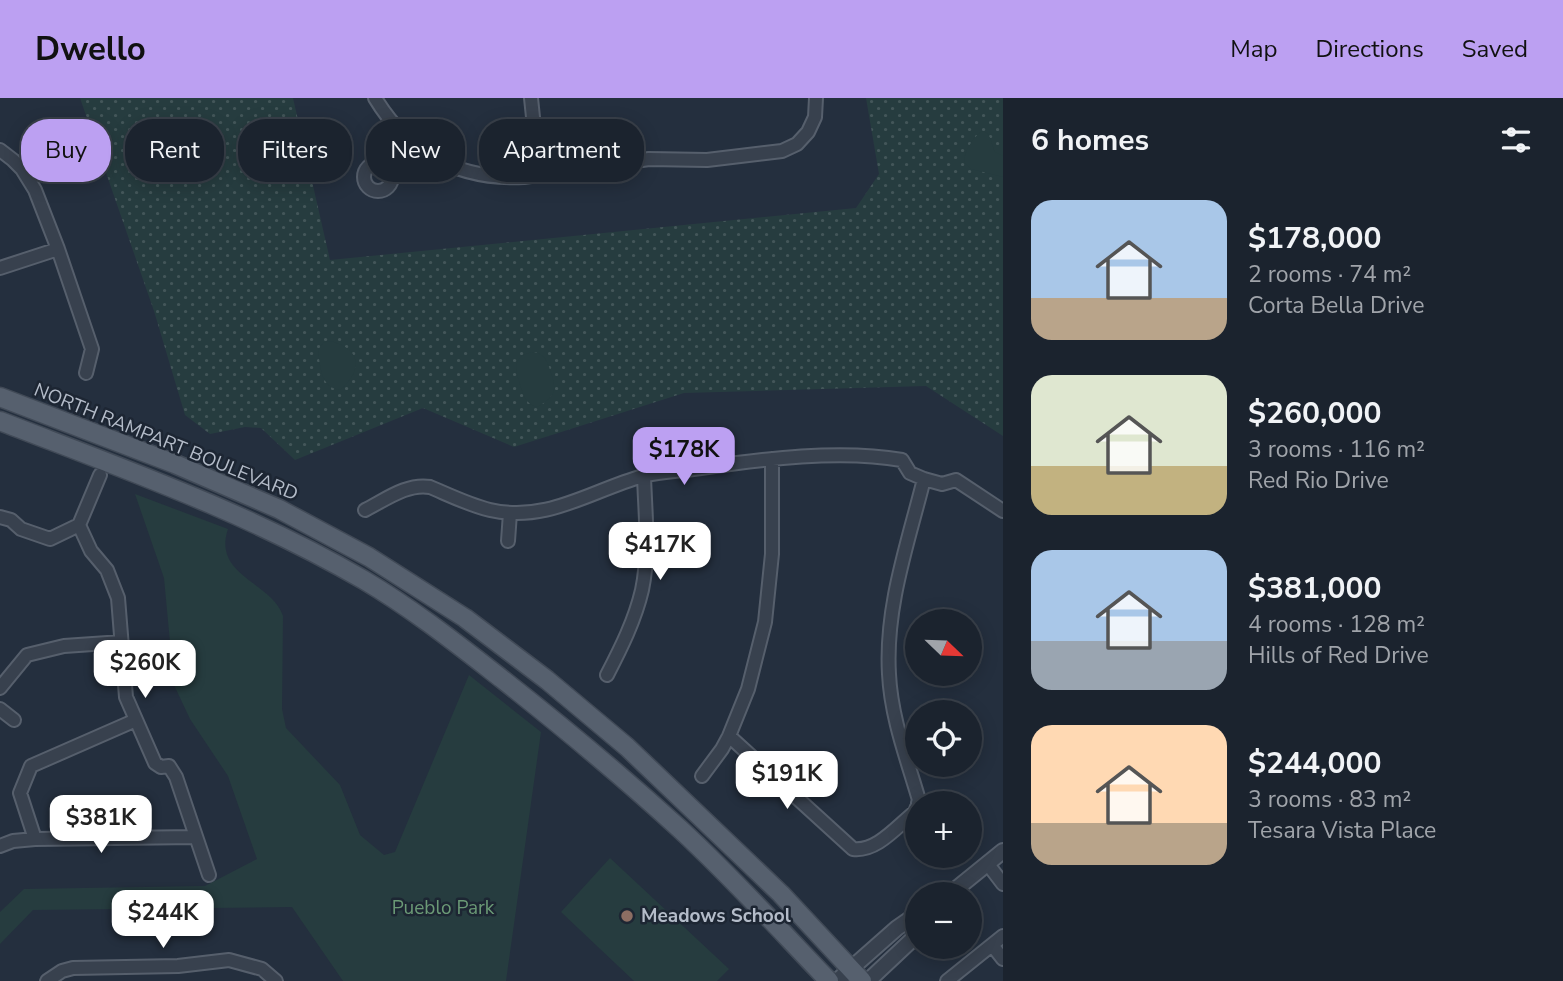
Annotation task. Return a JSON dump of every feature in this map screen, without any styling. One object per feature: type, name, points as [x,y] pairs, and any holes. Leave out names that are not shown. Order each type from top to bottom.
[{"type":"main road","name":"NORTH RAMPART BOULEVARD","points":[[0,397],[122,443],[257,499],[326,533],[465,618],[547,680],[628,747],[781,894],[850,977]]},
{"type":"main road","name":"NORTH RAMPART BOULEVARD","points":[[0,421],[249,521],[362,579],[402,604],[542,710],[681,830],[829,981]]},
{"type":"main road","points":[[402,604],[415,585]]},
{"type":"street","points":[[375,98],[390,119]]},
{"type":"street","points":[[531,98],[533,119]]},
{"type":"street","points":[[644,160],[707,160],[782,151],[797,144],[808,132],[815,117],[816,98]]},
{"type":"street","points":[[0,150],[22,169],[35,190],[58,248],[92,349],[86,373]]},
{"type":"street","points":[[0,268],[58,248]]},
{"type":"street","points":[[365,510],[408,488],[421,485],[488,510],[530,513],[550,510],[644,475],[772,459],[848,456],[902,460],[911,473],[943,484],[956,480],[1003,511]]},
{"type":"street","points":[[702,776],[729,736],[748,689],[765,622],[772,554],[772,459]]},
{"type":"street","points":[[0,517],[11,520],[21,529],[50,538],[79,525],[100,475]]},
{"type":"street","points":[[607,675],[637,609],[642,587],[646,552],[644,475]]},
{"type":"street","points":[[916,791],[895,715],[889,677],[888,643],[892,606],[924,479]]},
{"type":"street","points":[[508,541],[510,513]]},
{"type":"street","points":[[79,525],[91,551],[107,570],[118,598],[126,698],[155,763],[161,767],[169,766],[176,777],[209,875]]},
{"type":"street","points":[[0,689],[27,655],[64,646],[122,642]]},
{"type":"street","points":[[0,709],[14,720]]},
{"type":"street","points":[[35,839],[20,793],[31,766],[136,720]]},
{"type":"street","points":[[729,736],[853,849],[862,850],[875,845],[905,820]]},
{"type":"street","points":[[0,846],[13,841],[35,839],[197,837]]},
{"type":"street","points":[[964,882],[1003,851]]},
{"type":"street","points":[[987,863],[1003,884]]},
{"type":"street","points":[[850,977],[905,922]]},
{"type":"street","points":[[947,981],[1003,936]]},
{"type":"street","points":[[992,945],[1003,959]]},
{"type":"street","points":[[868,981],[905,946]]},
{"type":"street","points":[[47,981],[62,971],[73,968],[178,966],[229,960],[262,969],[276,980]]},
{"type":"street","points":[[178,966],[178,981]]},
{"type":"green space","points":[[80,98],[293,98],[298,119],[238,119],[238,182],[312,182],[330,260],[856,208],[879,174],[866,98],[1003,98],[1003,436],[926,386],[684,393],[514,447],[423,408],[295,460],[261,428],[245,427],[210,434],[185,415],[154,311],[109,182],[111,119],[87,119]]},
{"type":"green space","points":[[982,131],[989,137],[995,152],[1003,156],[1003,177],[971,169],[964,162],[970,145]]},
{"type":"green space","points":[[330,341],[348,349],[356,361],[353,375],[340,390],[328,384],[321,369],[319,348]]},
{"type":"green space","points":[[533,352],[545,359],[554,385],[549,398],[537,407],[525,397],[517,371],[519,359]]},
{"type":"green space","name":"Pueblo Park","points":[[135,494],[228,529],[225,545],[228,558],[235,568],[277,604],[283,616],[282,709],[286,728],[340,785],[360,835],[384,855],[395,852],[469,675],[541,732],[506,981],[343,981],[292,907],[33,910],[0,944],[0,912],[24,889],[205,886],[257,859],[228,776],[190,719],[174,685],[164,578]]},
{"type":"green space","points":[[610,858],[729,969],[717,981],[634,981],[561,912]]},
{"type":"place","name":"Meadows School","points":[[627,916]]}]
